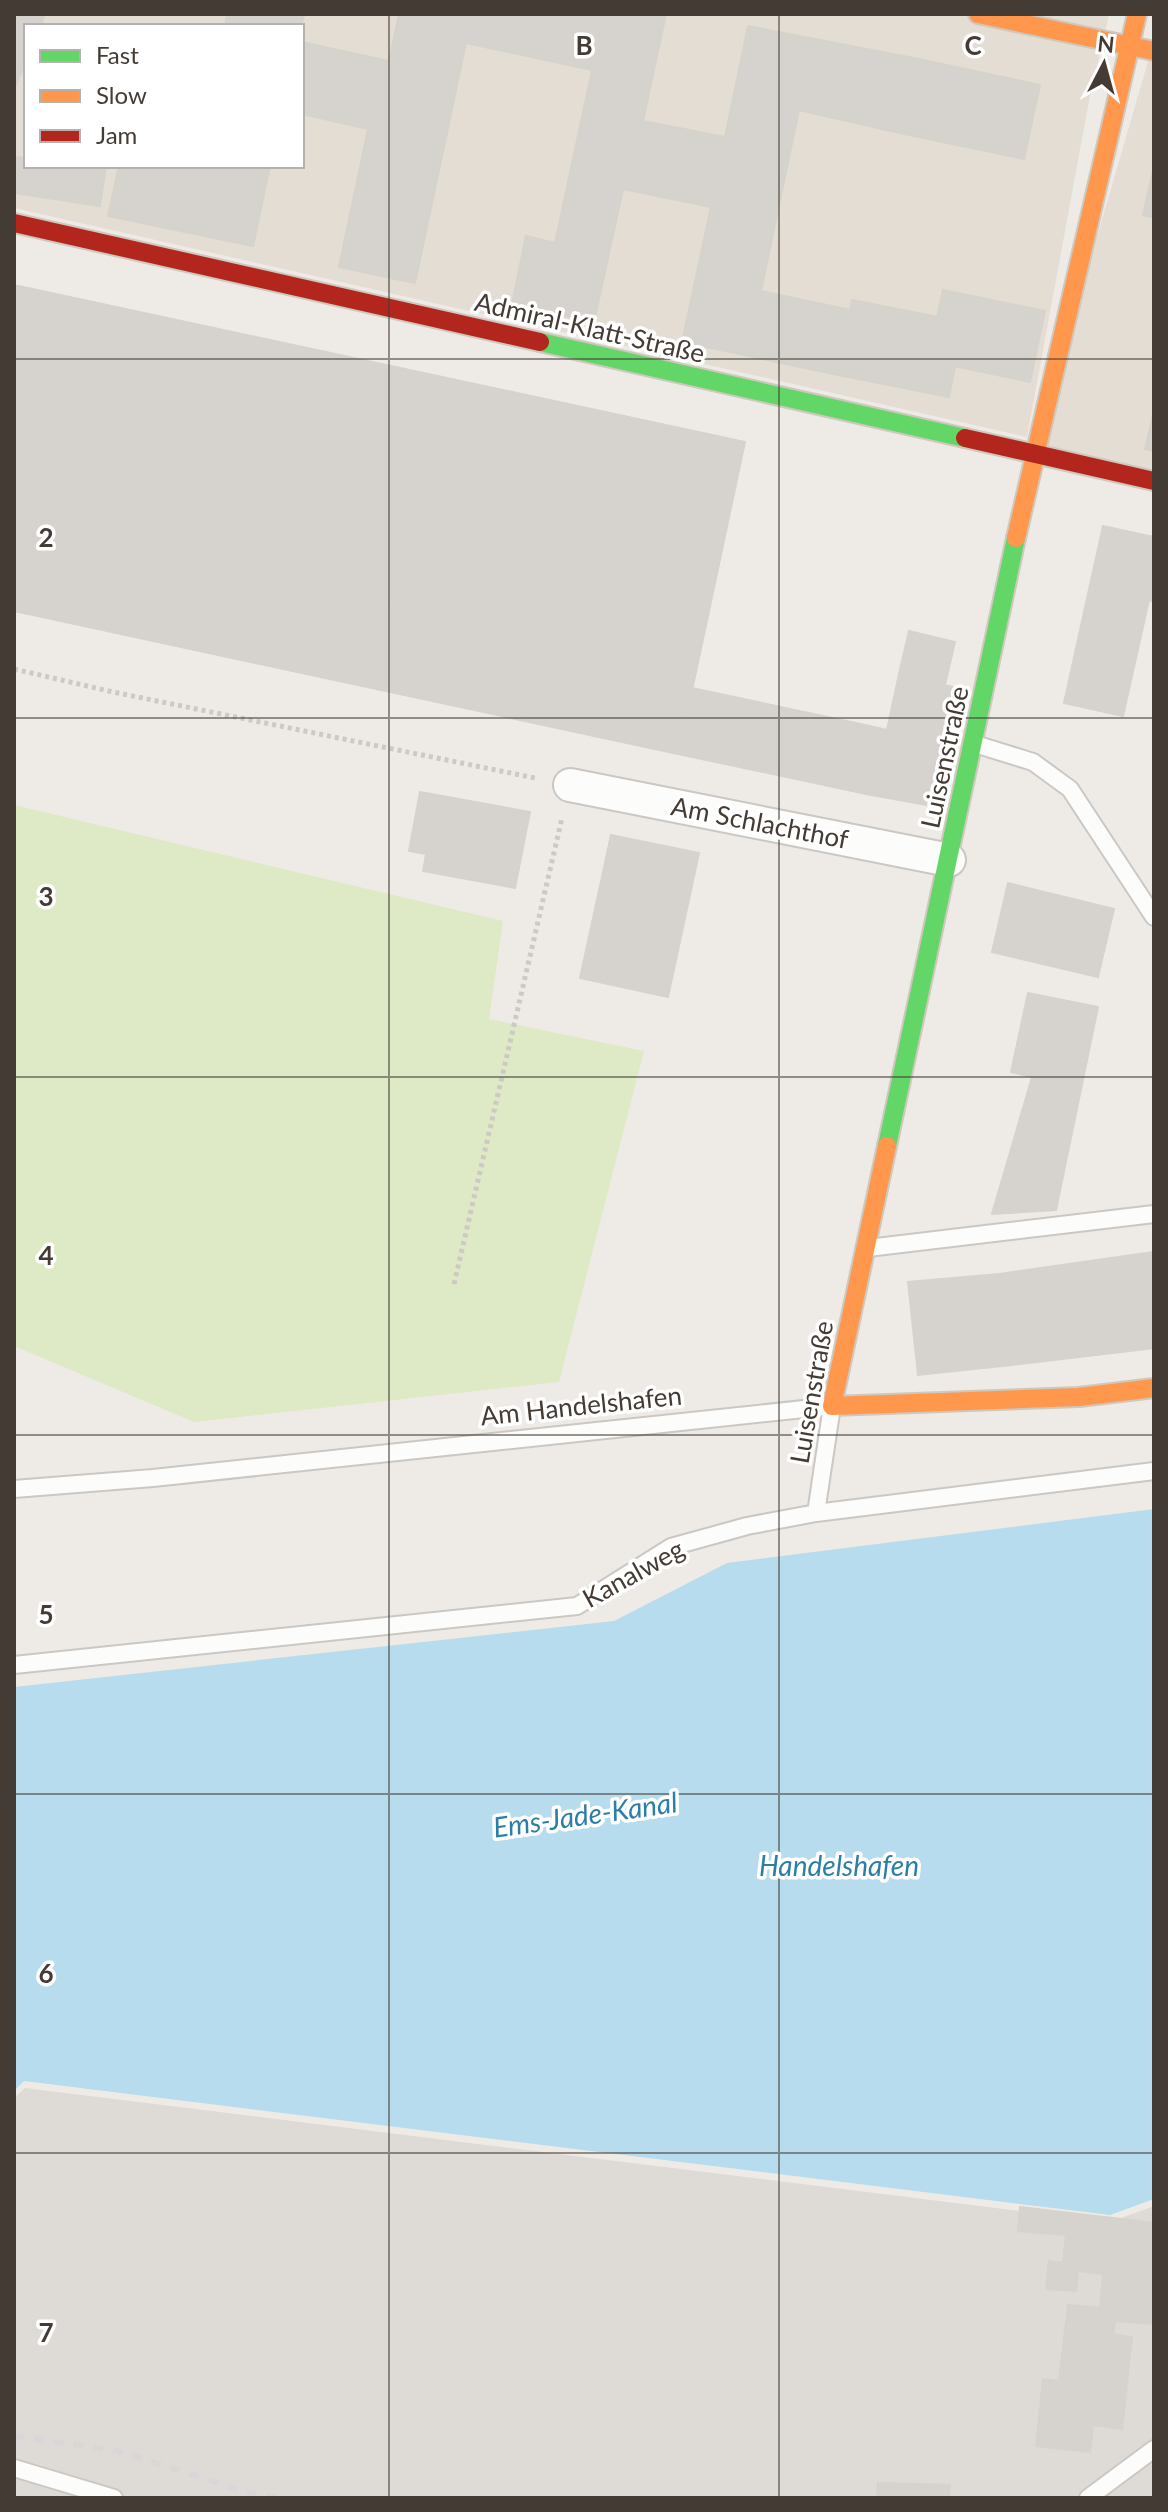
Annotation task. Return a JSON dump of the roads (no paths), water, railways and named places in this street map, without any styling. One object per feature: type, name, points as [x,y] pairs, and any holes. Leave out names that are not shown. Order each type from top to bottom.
[{"type":"street","points":[[978,14],[1154,51]]},
{"type":"street","name":"Luisenstraße","points":[[832,1406],[1034,455],[1137,14]]},
{"type":"street","name":"Admiral-Klatt-Straße","points":[[14,223],[1154,481]]},
{"type":"street","name":"Am Schlachthof","points":[[570,785],[949,860]]},
{"type":"street","name":"Am Handelshafen","points":[[832,1406],[1079,1397],[1154,1388]]},
{"type":"lane","points":[[974,744],[1033,762],[1070,789],[1154,917]]},
{"type":"lane","points":[[866,1248],[1154,1214]]},
{"type":"lane","name":"Am Handelshafen","points":[[14,1489],[153,1478],[832,1406]]},
{"type":"lane","name":"Luisenstraße","points":[[816,1513],[832,1406]]},
{"type":"lane","name":"Kanalweg","points":[[14,1665],[577,1606],[671,1547],[747,1526],[816,1513],[1154,1471]]},
{"type":"lane","points":[[1088,2498],[1154,2449]]},
{"type":"lane","points":[[14,2468],[114,2498]]},
{"type":"water","name":"Handelshafen","points":[[1154,1509],[1154,2199],[1110,2215],[24,2081],[14,2091],[14,1687],[614,1621],[727,1563]]},
{"type":"railway","points":[[14,2436],[118,2451],[246,2492],[277,2498]]},
{"type":"water label","name":"Ems-Jade-Kanal","points":[[585,1814]]}]
